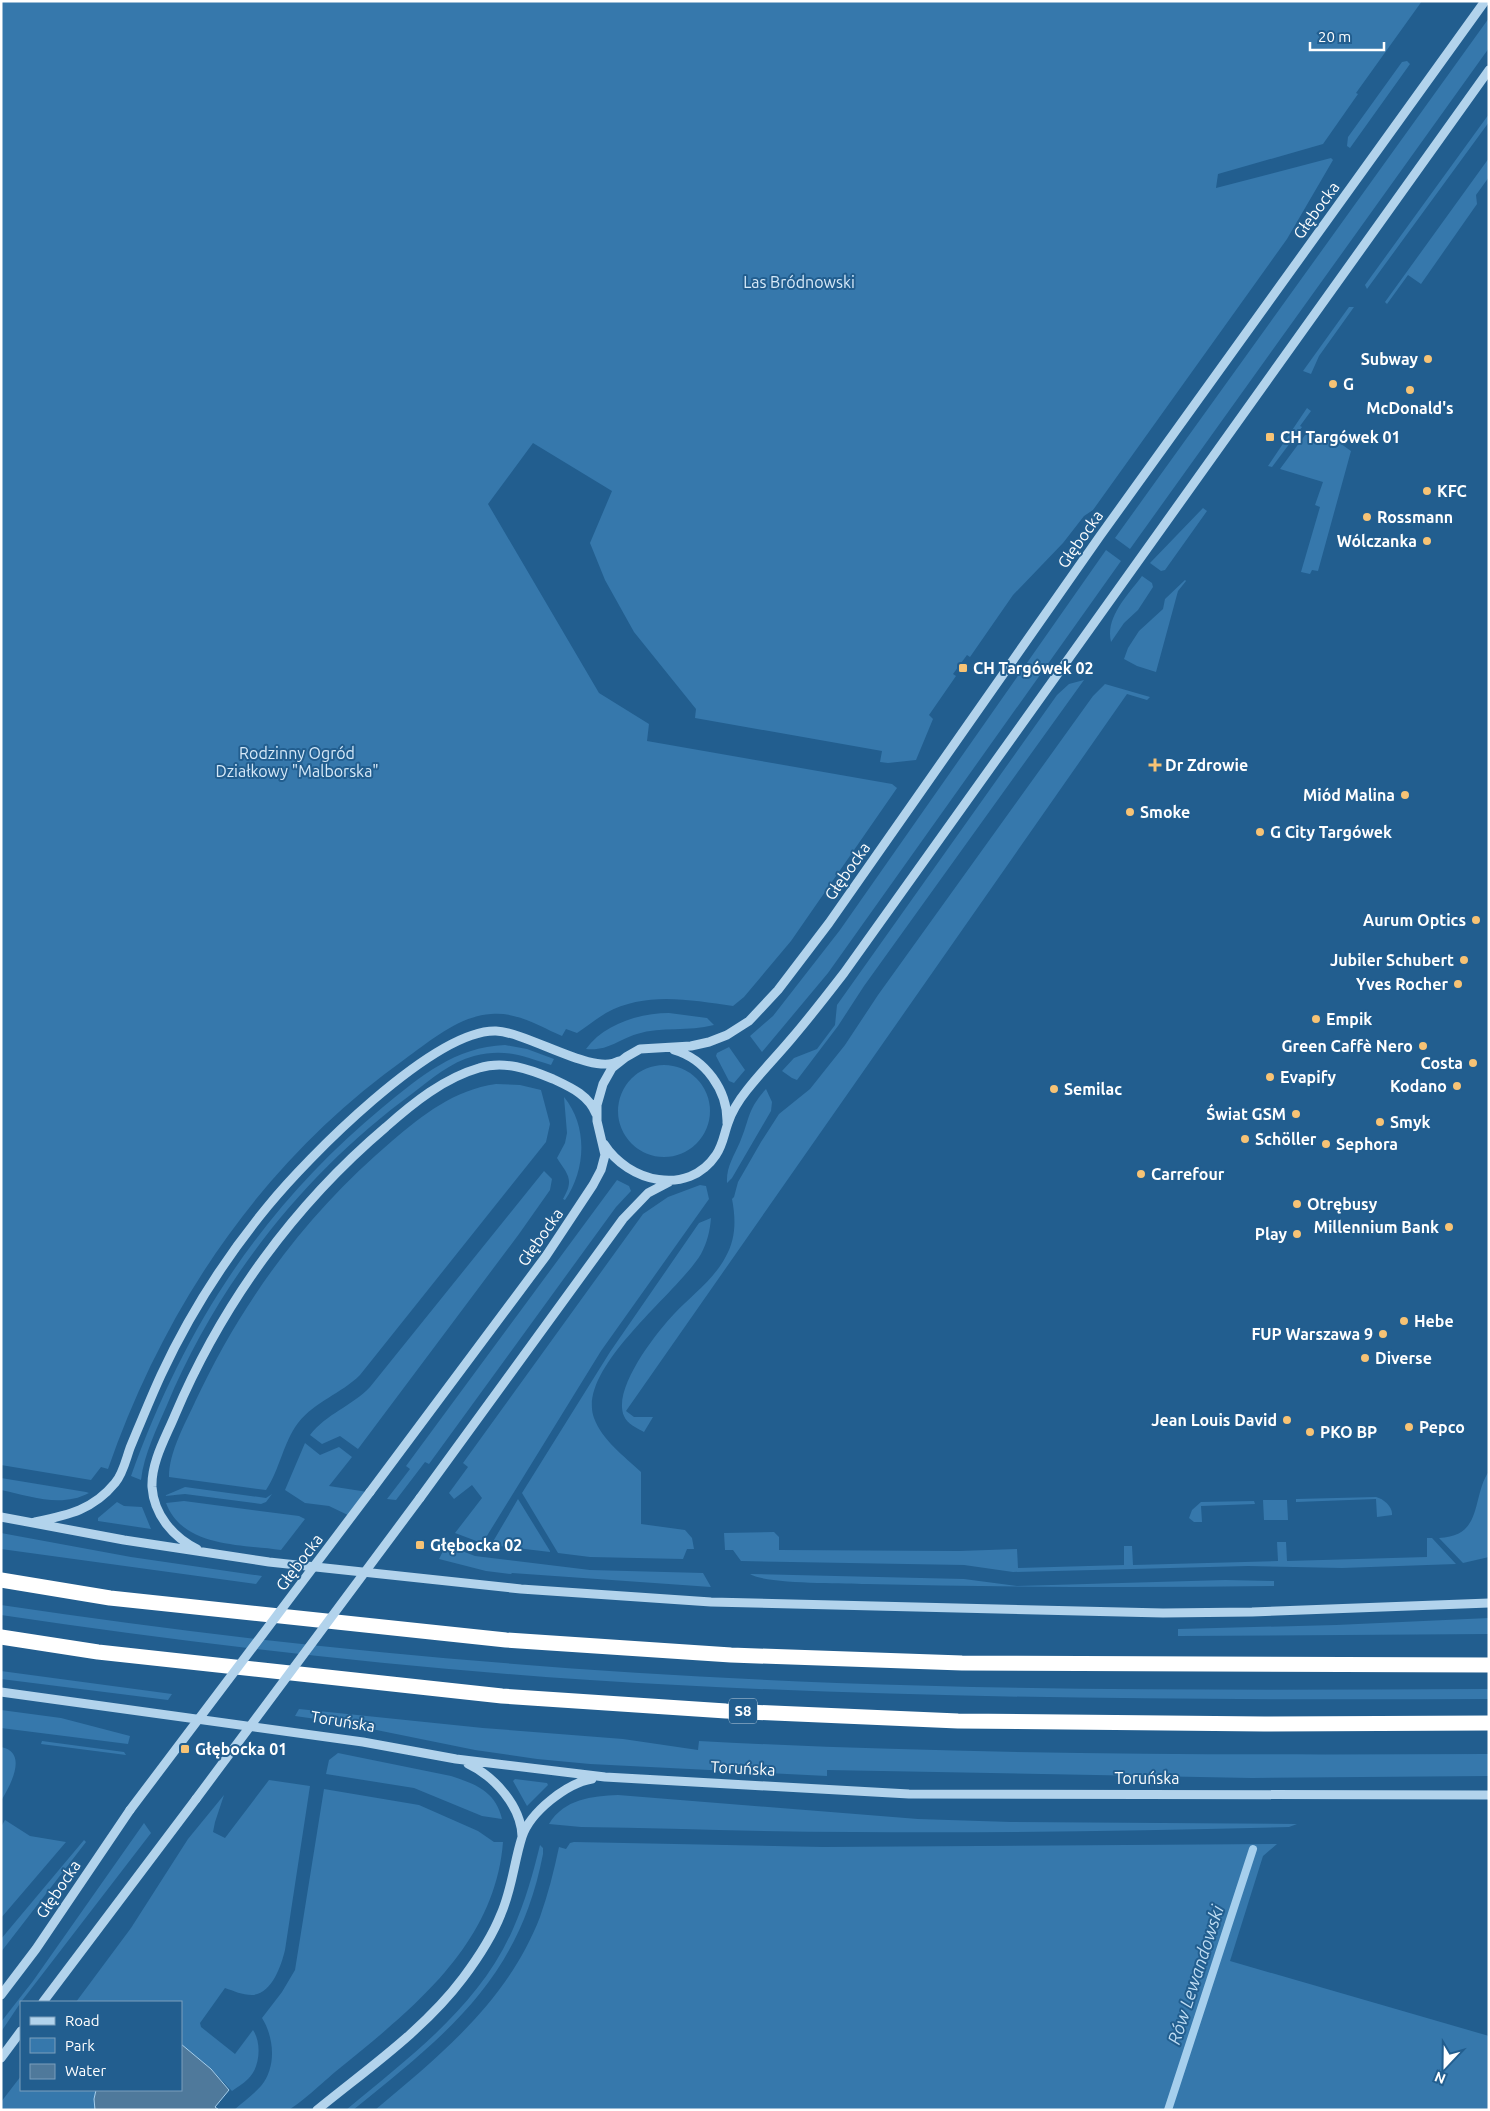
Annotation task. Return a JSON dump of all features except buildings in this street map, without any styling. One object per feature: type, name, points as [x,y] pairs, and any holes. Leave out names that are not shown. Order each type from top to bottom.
[{"type":"highway","points":[[1,1580],[110,1598],[496,1639],[731,1655],[962,1663],[1489,1665]]},
{"type":"highway","name":"S8","points":[[1,1637],[98,1652],[502,1696],[726,1711],[958,1720],[1264,1724],[1489,1723]]},
{"type":"street","name":"Głębocka","points":[[1,1994],[36,1949],[130,1810],[470,1359],[584,1202],[603,1165],[605,1155],[597,1115],[598,1100],[603,1084],[612,1068],[621,1060],[640,1049],[700,1045],[734,1031],[750,1020],[761,1009],[793,971],[829,923],[1100,536],[1485,1]]},
{"type":"street","name":"Głębocka","points":[[44,2001],[196,1800],[420,1498],[623,1219],[648,1193],[674,1180],[690,1176],[708,1164],[719,1150],[734,1108],[743,1095],[811,1015],[849,966],[1075,646],[1489,70]]},
{"type":"street","points":[[29,1523],[70,1515],[91,1506],[116,1482],[169,1358],[217,1275],[268,1206],[303,1166],[338,1131],[377,1097],[413,1069],[451,1044],[465,1037],[480,1033],[495,1031],[524,1037],[593,1064],[612,1064],[621,1060]]},
{"type":"street","name":"Głębocka","points":[[667,1048],[692,1058],[712,1077],[725,1104],[726,1128]]},
{"type":"street","points":[[206,1554],[185,1543],[170,1532],[154,1500],[152,1488],[154,1467],[196,1367],[230,1306],[266,1254],[309,1202],[358,1151],[405,1110],[445,1082],[478,1068],[507,1065],[540,1073],[584,1096],[592,1105],[597,1115]]},
{"type":"street","name":"Głębocka","points":[[603,1142],[617,1160],[635,1173],[656,1180],[674,1180]]},
{"type":"street","points":[[1,1516],[29,1523],[206,1554],[501,1587],[711,1602],[1163,1613],[1252,1612],[1489,1603]]},
{"type":"street","name":"Toruńska","points":[[1,1692],[363,1742],[456,1759],[605,1777],[909,1794],[1489,1795]]},
{"type":"street","points":[[317,2110],[415,2028],[462,1980],[483,1949],[502,1913],[514,1874],[522,1836],[520,1824],[513,1808],[494,1782],[475,1767],[456,1759]]},
{"type":"street","points":[[522,1836],[537,1814],[557,1795],[582,1781],[605,1777]]},
{"type":"street","points":[[1,2058],[20,2032]]},
{"type":"green space","points":[[1,1],[1422,1],[1356,93],[1358,94],[1323,144],[1218,174],[1216,188],[1331,158],[1333,160],[1287,239],[1093,510],[1084,516],[1063,543],[1013,595],[970,657],[967,655],[953,674],[956,676],[929,715],[933,719],[916,760],[880,762],[882,751],[695,718],[696,709],[634,632],[605,580],[590,543],[612,491],[533,443],[488,504],[599,693],[649,724],[647,741],[892,784],[897,788],[791,941],[744,997],[733,1006],[701,1001],[668,999],[637,1002],[621,1006],[606,1013],[577,1033],[566,1029],[562,1036],[518,1017],[500,1014],[479,1016],[445,1030],[354,1099],[307,1143],[264,1190],[225,1240],[190,1294],[158,1350],[131,1408],[108,1469],[101,1467],[91,1480],[1,1465]]},
{"type":"green space","points":[[1489,18],[1489,48],[1130,549],[1115,538]]},
{"type":"green space","points":[[1407,61],[1410,64],[1350,148],[1347,146],[1348,137],[1402,62]]},
{"type":"green space","points":[[1489,114],[1489,122],[1367,289],[1365,285]]},
{"type":"green space","points":[[1489,158],[1489,177],[1476,195],[1477,204],[1421,284],[1408,275],[1387,304],[1385,302]]},
{"type":"green space","points":[[1349,307],[1354,307],[1319,356],[1311,374],[1303,371]]},
{"type":"green space","points":[[1307,408],[1311,411],[1300,426],[1302,427],[1272,467],[1268,466]]},
{"type":"green space","points":[[1308,431],[1327,434],[1351,451],[1318,571],[1312,570],[1310,574],[1301,572],[1320,507],[1315,505],[1323,482],[1280,469]]},
{"type":"green space","points":[[1203,508],[1207,511],[1165,570],[1161,571],[1150,563]]},
{"type":"green space","points":[[1106,550],[1121,561],[828,973],[762,1052],[750,1036],[773,1016],[840,930]]},
{"type":"green space","points":[[1142,576],[1152,583],[1153,587],[1138,610],[1124,623],[1111,642],[1111,624],[1114,615]]},
{"type":"green space","points":[[1185,580],[1178,591],[1156,672],[1137,666],[1124,659],[1128,648],[1139,631],[1163,609],[1165,599]]},
{"type":"green space","points":[[1084,680],[864,986],[838,1026],[797,1080],[782,1071],[794,1058],[817,1049],[835,1025],[837,1005],[1057,695],[1069,684]]},
{"type":"green space","points":[[1105,684],[1150,697],[1147,700],[1127,694],[626,1411],[634,1417],[653,1417],[644,1432],[632,1426],[624,1416],[622,1405],[624,1391],[630,1377],[657,1334],[674,1314],[708,1281],[729,1251],[734,1229],[732,1199],[738,1182],[761,1142],[779,1114],[810,1089],[845,1045],[878,995],[1093,696]]},
{"type":"green space","points":[[669,1013],[707,1018],[714,1025],[646,1032],[630,1036],[607,1047],[586,1049],[602,1033],[623,1022],[646,1015]]},
{"type":"green space","points":[[505,1045],[527,1049],[554,1059],[551,1065],[513,1054],[495,1053],[474,1056],[457,1062],[434,1077],[374,1124],[336,1158],[301,1194],[269,1232],[239,1273],[212,1315],[188,1360],[155,1432],[141,1480],[131,1476],[152,1422],[176,1370],[202,1321],[231,1274],[264,1229],[300,1186],[339,1146],[383,1107],[425,1074],[454,1057],[470,1051]]},
{"type":"green space","points":[[729,1047],[745,1070],[734,1083],[729,1081],[716,1056],[717,1053]]},
{"type":"green space","points":[[664,1065],[682,1068],[697,1078],[707,1093],[710,1111],[707,1129],[697,1144],[682,1154],[664,1157],[646,1154],[631,1144],[621,1129],[618,1111],[621,1093],[631,1078],[646,1068]]},
{"type":"green space","points":[[496,1084],[520,1085],[541,1090],[550,1124],[546,1142],[360,1375],[353,1382],[312,1409],[298,1423],[266,1490],[169,1477],[178,1438],[213,1365],[256,1294],[305,1229],[361,1169],[416,1122],[453,1098],[481,1087]]},
{"type":"green space","points":[[766,1089],[772,1102],[771,1111],[732,1178],[727,1183],[729,1167],[750,1114],[755,1103]]},
{"type":"green space","points":[[564,1097],[577,1121],[581,1148],[577,1175],[565,1200],[563,1199],[569,1186],[569,1181],[557,1158],[565,1143],[567,1133]]},
{"type":"green space","points":[[544,1171],[552,1179],[550,1190],[358,1449],[340,1436],[322,1444],[310,1435],[324,1421],[355,1400],[370,1387]]},
{"type":"green space","points":[[617,1180],[629,1186],[631,1191],[616,1207],[429,1464],[425,1462],[396,1500],[387,1499],[410,1469],[406,1466]]},
{"type":"green space","points":[[700,1185],[706,1186],[709,1199],[601,1351],[485,1539],[479,1542],[455,1533],[482,1498],[472,1485],[454,1499],[449,1493],[468,1467],[463,1463],[643,1214],[668,1197]]},
{"type":"green space","points":[[711,1218],[708,1237],[701,1254],[614,1355],[600,1377],[592,1398],[594,1418],[602,1433],[641,1472],[641,1524],[685,1530],[692,1538],[694,1549],[687,1549],[683,1559],[590,1557],[558,1553],[522,1493],[610,1352],[699,1223]]},
{"type":"green space","points":[[305,1443],[320,1455],[339,1447],[352,1457],[329,1486],[374,1493],[352,1517],[329,1506],[305,1503],[285,1490]]},
{"type":"green space","points":[[1489,1471],[1489,1557],[1463,1563],[1439,1538],[1453,1536],[1470,1523]]},
{"type":"green space","points":[[1,1478],[89,1493],[68,1500],[34,1498],[1,1490]]},
{"type":"green space","points":[[185,1487],[266,1498],[272,1494],[266,1502],[261,1504],[185,1494],[164,1496]]},
{"type":"green space","points":[[1376,1497],[1387,1504],[1391,1509],[1392,1515],[1377,1517],[1376,1499],[1296,1502],[1296,1499]]},
{"type":"green space","points":[[518,1499],[550,1551],[550,1552],[491,1545]]},
{"type":"green space","points":[[1263,1500],[1287,1500],[1288,1520],[1264,1520]]},
{"type":"green space","points":[[184,1501],[299,1516],[305,1519],[281,1550],[232,1544],[199,1536],[174,1518],[166,1503]]},
{"type":"green space","points":[[1254,1501],[1255,1504],[1201,1506],[1202,1522],[1194,1522],[1189,1518],[1192,1510],[1201,1502]]},
{"type":"green space","points":[[117,1502],[124,1506],[142,1507],[151,1529],[98,1521],[98,1518]]},
{"type":"green space","points":[[774,1532],[779,1537],[779,1550],[959,1551],[1017,1549],[1018,1568],[1124,1565],[1124,1546],[1132,1546],[1133,1565],[1278,1561],[1277,1542],[1286,1542],[1287,1561],[1427,1557],[1427,1538],[1432,1538],[1456,1564],[1342,1568],[1248,1566],[1013,1572],[964,1565],[741,1561],[733,1550],[725,1550],[724,1533]]},
{"type":"green space","points":[[1,1533],[131,1557],[262,1576],[256,1584],[1,1549]]},
{"type":"green space","points":[[446,1545],[475,1556],[590,1570],[703,1573],[711,1587],[486,1571],[439,1559]]},
{"type":"green space","points":[[750,1574],[964,1579],[1017,1586],[1225,1580],[1274,1581],[1274,1586],[1070,1587],[823,1583],[771,1580]]},
{"type":"green space","points":[[1,1605],[105,1620],[313,1645],[522,1665],[627,1672],[837,1683],[1081,1689],[1489,1689],[1489,1699],[1264,1699],[927,1695],[590,1680],[516,1675],[295,1654],[148,1636],[1,1615]]},
{"type":"green space","points":[[1489,1618],[1489,1634],[1178,1636],[1178,1629],[1336,1625]]},
{"type":"green space","points":[[1,1671],[172,1694],[168,1700],[1,1679]]},
{"type":"green space","points":[[299,1709],[483,1728],[623,1739],[698,1750],[699,1741],[995,1752],[1489,1754],[1489,1776],[1252,1778],[827,1770],[827,1776],[590,1764],[475,1750],[337,1722],[295,1716]]},
{"type":"green space","points":[[1,1710],[61,1718],[130,1736],[128,1744],[1,1728]]},
{"type":"green space","points":[[42,1741],[124,1752],[126,1755],[41,1744]]},
{"type":"green space","points":[[1,1747],[9,1750],[14,1755],[16,1762],[9,1787],[1,1801]]},
{"type":"green space","points":[[338,1753],[451,1776],[469,1782],[484,1790],[490,1796],[495,1802],[502,1819],[482,1816],[414,1788],[326,1774],[329,1760]]},
{"type":"green space","points":[[515,1779],[547,1783],[548,1785],[527,1806],[513,1781]]},
{"type":"green space","points":[[269,1780],[310,1786],[285,1950],[278,1971],[270,1985],[259,1993],[252,1995],[238,1993],[225,1988],[200,2023],[201,2027],[235,2054],[253,2030],[256,2035],[259,2048],[255,2069],[248,2079],[232,2091],[211,2069],[182,2045],[182,2001],[77,2001],[131,1928],[188,1839],[224,1795],[213,1832],[225,1838]]},
{"type":"green space","points":[[324,1789],[419,1805],[478,1831],[494,1842],[503,1842],[497,1879],[484,1913],[466,1944],[444,1973],[392,2025],[292,2108],[288,2110],[234,2110],[261,2086],[270,2070],[272,2061],[271,2043],[262,2018],[282,1992],[295,1970]]},
{"type":"green space","points":[[618,1795],[918,1819],[1011,1822],[1297,1824],[1289,1827],[1180,1830],[908,1832],[581,1827],[549,1824],[562,1809],[579,1800],[598,1796]]},
{"type":"green space","points":[[5,1820],[30,1836],[66,1842],[1,1918],[1,1827]]},
{"type":"green space","points":[[144,1823],[151,1833],[20,2001],[1,2032],[1,2022],[33,1981]]},
{"type":"green space","points":[[84,1840],[86,1842],[1,1952],[1,1939]]},
{"type":"green space","points":[[570,1843],[823,1847],[1277,1844],[1263,1856],[1230,1961],[1489,2036],[1489,2110],[375,2110],[448,2047],[491,2000],[510,1974],[526,1947],[540,1917],[559,1847],[566,1849]]},
{"type":"green space","points":[[540,1845],[543,1848],[543,1854],[532,1898],[516,1936],[497,1970],[448,2029],[419,2056],[353,2110],[346,2110],[418,2050],[462,2007],[481,1983],[499,1957],[513,1929],[528,1888]]},
{"type":"green space","points":[[20,2077],[20,2091],[96,2091],[95,2110],[1,2110],[1,2102]]},
{"type":"water","points":[[182,2045],[211,2069],[229,2090],[215,2107],[219,2110],[95,2110],[96,2091],[182,2091]]},
{"type":"waterway","name":"Rów Lewandowski","points":[[1168,2110],[1253,1849]]},
{"type":"place","name":"Subway","points":[[1428,359]]},
{"type":"place","name":"G","points":[[1333,384]]},
{"type":"place","name":"McDonald's","points":[[1410,390]]},
{"type":"place","name":"CH Targówek 01","points":[[1270,437]]},
{"type":"place","name":"KFC","points":[[1427,491]]},
{"type":"place","name":"Rossmann","points":[[1367,517]]},
{"type":"place","name":"Wólczanka","points":[[1427,541]]},
{"type":"place","name":"CH Targówek 02","points":[[963,668]]},
{"type":"place","name":"Dr Zdrowie","points":[[1155,765]]},
{"type":"place","name":"Miód Malina","points":[[1405,795]]},
{"type":"place","name":"Smoke","points":[[1130,812]]},
{"type":"place","name":"G City Targówek","points":[[1260,832]]},
{"type":"place","name":"Aurum Optics","points":[[1476,920]]},
{"type":"place","name":"Jubiler Schubert","points":[[1464,960]]},
{"type":"place","name":"Yves Rocher","points":[[1458,984]]},
{"type":"place","name":"Empik","points":[[1316,1019]]},
{"type":"place","name":"Green Caffè Nero","points":[[1423,1046]]},
{"type":"place","name":"Costa","points":[[1473,1063]]},
{"type":"place","name":"Evapify","points":[[1270,1077]]},
{"type":"place","name":"Kodano","points":[[1457,1086]]},
{"type":"place","name":"Semilac","points":[[1054,1089]]},
{"type":"place","name":"Świat GSM","points":[[1296,1114]]},
{"type":"place","name":"Smyk","points":[[1380,1122]]},
{"type":"place","name":"Schöller","points":[[1245,1139]]},
{"type":"place","name":"Sephora","points":[[1326,1144]]},
{"type":"place","name":"Carrefour","points":[[1141,1174]]},
{"type":"place","name":"Otrębusy","points":[[1297,1204]]},
{"type":"place","name":"Millennium Bank","points":[[1449,1227]]},
{"type":"place","name":"Play","points":[[1297,1234]]},
{"type":"place","name":"Hebe","points":[[1404,1321]]},
{"type":"place","name":"FUP Warszawa 9","points":[[1383,1334]]},
{"type":"place","name":"Diverse","points":[[1365,1358]]},
{"type":"place","name":"Jean Louis David","points":[[1287,1420]]},
{"type":"place","name":"Pepco","points":[[1409,1427]]},
{"type":"place","name":"PKO BP","points":[[1310,1432]]},
{"type":"place","name":"Głębocka 02","points":[[420,1545]]},
{"type":"place","name":"Głębocka 01","points":[[185,1749]]},
{"type":"park label","name":"Las Bródnowski","points":[[799,282]]},
{"type":"park label","name":"Rodzinny Ogród Działkowy \"Malborska\"","points":[[297,762]]}]
